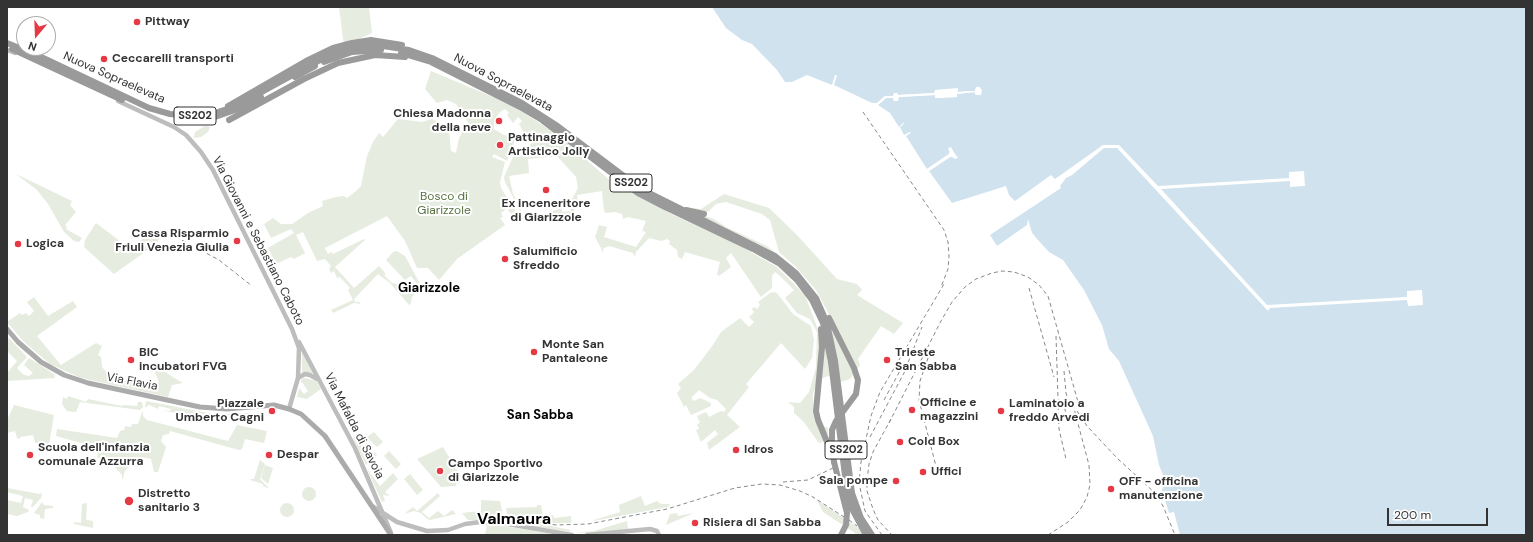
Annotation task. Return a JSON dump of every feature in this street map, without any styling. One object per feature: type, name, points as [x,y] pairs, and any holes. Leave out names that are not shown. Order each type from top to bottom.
[{"type":"highway","points":[[228,106],[333,48],[361,41],[384,46]]},
{"type":"highway","name":"Nuova Sopraelevata","points":[[7,43],[37,55],[150,108],[170,114],[188,116],[215,113],[236,106],[329,55],[362,46],[384,46],[409,50],[448,65],[534,110],[619,174],[652,196],[767,251],[782,261],[800,277],[816,298],[827,323],[852,493],[861,518],[872,535]]},
{"type":"highway","name":"Nuova Sopraelevata","points":[[7,49],[28,56],[148,112],[169,118],[188,120],[215,117],[238,109],[308,70],[341,55],[384,46],[419,58],[506,99],[542,120],[638,193],[764,255],[787,270],[804,289],[812,300],[823,323],[833,361],[846,484],[851,507],[866,535]]},
{"type":"highway","points":[[229,120],[256,107],[313,74],[348,60],[383,55],[416,60],[506,99]]},
{"type":"highway","points":[[652,196],[688,210],[704,214]]},
{"type":"highway","points":[[777,252],[798,271],[800,277]]},
{"type":"highway","points":[[804,289],[821,327],[822,347],[817,396],[818,420],[834,462],[847,513],[846,525],[841,535]]},
{"type":"highway","points":[[816,298],[854,368],[858,380],[852,401],[836,421],[832,430],[834,462]]},
{"type":"main road","name":"Via Giovanni e Sebastiano Caboto","points":[[7,43],[30,51],[56,71]]},
{"type":"main road","name":"Via Giovanni e Sebastiano Caboto","points":[[7,49],[174,128],[192,140],[213,170],[292,329],[299,352],[298,378],[289,409]]},
{"type":"main road","name":"Via Flavia","points":[[7,329],[30,353],[45,364],[64,375],[88,384],[213,408],[270,405],[289,409]]},
{"type":"main road","name":"Via Mafalda di Savoia","points":[[292,329],[355,448],[390,527],[391,535]]},
{"type":"main road","points":[[298,378],[305,374],[310,375],[320,381]]},
{"type":"main road","points":[[289,409],[308,419],[325,436],[391,535]]},
{"type":"main road","points":[[372,506],[397,522],[427,531],[448,530],[465,524],[480,522],[508,524],[572,535]]},
{"type":"main road","points":[[390,527],[397,522]]},
{"type":"main road","points":[[588,535],[645,529],[659,533]]},
{"type":"green space","points":[[339,7],[369,7],[372,33],[344,46]]},
{"type":"green space","name":"Bosco di Giarizzole","points":[[431,71],[493,97],[521,111],[559,136],[613,183],[627,188],[671,214],[737,244],[777,267],[805,295],[823,343],[833,332],[845,345],[816,290],[795,266],[779,252],[770,220],[762,214],[726,202],[716,204],[708,212],[702,212],[691,208],[701,209],[724,194],[769,208],[797,235],[837,279],[857,284],[862,290],[857,295],[903,323],[894,334],[881,326],[858,359],[860,365],[850,379],[841,382],[828,376],[816,384],[813,394],[813,410],[815,422],[828,428],[828,434],[824,441],[819,443],[803,421],[794,413],[794,407],[788,402],[800,403],[809,392],[816,368],[817,332],[810,319],[797,313],[785,298],[794,290],[775,272],[772,276],[772,288],[761,297],[731,253],[726,258],[731,267],[719,276],[717,274],[720,262],[685,252],[682,259],[678,257],[677,250],[669,244],[670,241],[667,239],[661,241],[649,238],[636,252],[635,257],[633,253],[609,246],[604,248],[602,253],[602,250],[595,237],[599,225],[607,227],[604,237],[636,247],[646,232],[642,231],[646,221],[628,217],[623,219],[622,214],[615,212],[606,213],[604,211],[602,191],[577,195],[578,202],[573,213],[553,216],[553,211],[562,208],[562,212],[571,211],[570,206],[564,207],[572,199],[578,188],[576,177],[557,156],[528,159],[529,173],[509,176],[513,194],[520,206],[521,212],[505,182],[504,177],[517,148],[528,146],[537,140],[533,130],[525,135],[519,124],[522,121],[518,117],[513,123],[507,115],[509,113],[505,109],[500,112],[494,120],[494,129],[504,135],[513,137],[512,138],[515,140],[507,161],[494,154],[492,157],[505,162],[500,182],[501,188],[517,213],[513,217],[507,208],[501,213],[503,217],[500,218],[505,225],[457,259],[439,280],[428,268],[417,268],[405,241],[387,216],[325,248],[328,254],[332,252],[333,254],[364,239],[365,240],[335,267],[354,288],[379,266],[385,273],[385,276],[392,283],[395,283],[405,295],[417,284],[411,276],[405,280],[386,260],[393,252],[397,251],[405,256],[419,282],[420,288],[412,297],[409,305],[390,283],[378,274],[354,299],[355,302],[359,302],[361,304],[354,303],[333,313],[331,310],[353,300],[348,290],[350,288],[340,277],[337,278],[334,271],[331,273],[329,269],[331,266],[325,259],[317,261],[303,232],[296,235],[305,253],[294,259],[291,257],[276,264],[268,248],[294,233],[291,229],[271,238],[264,224],[273,218],[281,224],[292,224],[308,213],[323,206],[322,201],[344,196],[347,198],[356,191],[361,186],[367,156],[373,142],[379,133],[383,137],[398,119],[422,122],[432,119],[443,124],[449,130],[451,151],[456,153],[459,138],[463,131],[467,129],[468,122],[456,104],[447,100],[437,103],[425,89]]},
{"type":"green space","points":[[205,126],[210,127],[208,132],[201,137],[194,138],[195,132]]},
{"type":"green space","points":[[16,174],[72,201],[70,205],[76,212],[65,225],[67,227],[66,229],[82,238],[79,242],[74,241],[64,232],[48,204],[37,190]]},
{"type":"green space","points":[[696,213],[714,219],[726,227],[767,246],[775,252]]},
{"type":"green space","points":[[96,223],[129,248],[147,236],[154,239],[161,234],[171,238],[159,239],[156,244],[114,274],[84,247],[85,240]]},
{"type":"green space","points":[[770,293],[777,293],[793,314],[811,326],[814,340],[812,358],[805,369],[781,343],[746,384],[749,387],[727,415],[740,427],[709,450],[707,443],[718,434],[715,430],[701,442],[696,430],[699,429],[697,424],[700,423],[697,416],[706,412],[709,417],[721,411],[724,412],[726,409],[717,400],[710,398],[699,390],[691,398],[694,401],[700,398],[711,403],[711,406],[691,415],[686,405],[684,407],[677,393],[681,388],[678,384],[694,370],[721,332],[740,318],[749,327],[754,322],[749,317],[754,312],[752,309],[754,307],[757,309],[760,305],[758,302]]},
{"type":"green space","points":[[34,297],[48,316],[73,301],[77,307],[37,336],[61,365],[96,343],[102,346],[98,355],[101,357],[102,367],[111,378],[117,380],[136,381],[141,379],[143,382],[149,379],[152,385],[159,382],[154,370],[159,366],[168,374],[183,383],[172,385],[168,397],[81,378],[50,364],[24,342],[7,322],[20,313],[22,315],[26,313],[29,316],[34,311],[27,302]]},
{"type":"green space","points":[[9,338],[27,357],[17,368],[24,375],[29,376],[33,373],[24,365],[29,358],[54,374],[55,378],[7,381],[7,373],[17,361],[7,351],[7,340]]},
{"type":"green space","points":[[302,351],[313,373],[302,373]]},
{"type":"green space","points":[[305,378],[316,381],[321,389],[307,399],[297,397],[299,388],[304,394],[308,391],[302,382],[300,383],[302,379]]},
{"type":"green space","points":[[68,396],[86,402],[88,399],[122,406],[137,406],[138,402],[142,402],[143,407],[140,410],[80,402],[76,412],[67,411],[62,404],[63,397],[67,399]]},
{"type":"green space","points":[[146,401],[213,414],[249,413],[257,420],[243,418],[241,422],[221,417],[216,421],[161,410],[170,411],[171,409],[159,406],[158,409],[149,405],[145,408]]},
{"type":"green space","points":[[14,405],[54,415],[49,445],[35,443],[33,435],[20,437],[20,439],[17,438],[15,431],[7,433],[7,420]]},
{"type":"green space","points":[[143,410],[143,416],[147,420],[228,441],[237,425],[267,431],[264,443],[245,439],[242,449],[239,450],[170,431],[169,434],[163,435],[161,441],[166,447],[158,472],[154,472],[151,459],[142,457],[138,467],[130,465],[125,471],[122,481],[122,475],[115,467],[97,457],[99,448],[56,436],[57,429],[117,438],[120,431],[124,430],[125,426],[131,427],[132,424],[138,424]]},
{"type":"green space","points":[[374,432],[383,442],[377,447],[367,437]]},
{"type":"green space","points":[[355,436],[370,456],[375,452],[377,455],[366,465],[353,438]]},
{"type":"green space","name":"Campo Sportivo di Giarizzole","points":[[443,447],[461,477],[456,477],[456,486],[441,487],[417,459]]},
{"type":"green space","points":[[389,451],[401,464],[396,469],[384,456]]},
{"type":"green space","points":[[260,460],[265,464],[260,479],[270,489],[263,486],[263,484],[250,480],[254,479]]},
{"type":"green space","points":[[265,465],[273,468],[268,484],[261,478]]},
{"type":"green space","points":[[367,469],[380,486],[393,473],[398,479],[385,492],[390,496],[383,495],[385,501],[382,502]]},
{"type":"green space","points":[[410,474],[423,490],[417,495],[404,479]]},
{"type":"green space","points":[[309,487],[314,489],[316,494],[314,499],[309,501],[304,499],[302,494],[304,489]]},
{"type":"green space","points":[[7,488],[40,494],[42,492],[41,498],[33,507],[31,507],[33,500],[25,498],[23,507],[29,510],[28,512],[17,516],[7,514],[7,500],[21,503],[23,496],[7,492]]},
{"type":"green space","points":[[438,493],[440,496],[422,512],[429,518],[438,511],[444,516],[452,510],[456,514],[430,520],[421,513],[414,511],[404,514],[413,507],[417,511]]},
{"type":"green space","points":[[641,496],[645,506],[657,501],[661,504],[670,504],[668,507],[593,521],[620,512],[619,505]]},
{"type":"green space","points":[[481,500],[500,501],[504,521],[468,520],[462,513],[481,511]]},
{"type":"green space","points":[[817,500],[869,535],[855,535],[855,533],[823,512]]},
{"type":"green space","points":[[42,502],[44,505],[53,506],[53,508],[45,509],[44,519],[40,518],[40,515],[34,513]]},
{"type":"green space","points":[[87,503],[86,520],[93,521],[93,528],[74,524],[74,522],[81,523],[82,504]]},
{"type":"green space","points":[[287,503],[292,505],[294,510],[292,515],[287,517],[282,515],[280,510],[282,505]]},
{"type":"green space","points":[[541,505],[543,516],[553,515],[554,518],[571,516],[571,523],[551,523],[525,518],[524,521],[571,530],[569,532],[509,522],[506,508],[536,507]]},
{"type":"green space","points":[[677,513],[678,516],[694,513],[666,525],[670,514]]},
{"type":"green space","points":[[627,521],[628,529],[593,533],[575,533],[594,531]]},
{"type":"green space","points":[[487,524],[523,529],[558,535],[485,535]]},
{"type":"water","points":[[712,7],[1526,7],[1526,535],[1180,535],[1174,512],[1169,513],[1162,490],[1165,480],[1159,465],[1153,436],[1119,361],[1109,349],[1102,325],[1084,290],[1063,260],[1049,252],[1032,233],[1028,219],[1027,225],[997,246],[990,235],[1061,188],[1060,186],[1066,178],[1072,175],[1104,148],[1117,148],[1268,311],[1270,308],[1407,300],[1408,306],[1423,305],[1422,290],[1407,291],[1407,297],[1267,305],[1161,189],[1290,181],[1290,187],[1305,186],[1304,171],[1289,172],[1289,178],[1158,186],[1119,145],[1103,145],[1055,179],[1051,175],[1015,201],[1009,195],[1006,186],[952,203],[929,171],[950,157],[957,158],[951,147],[949,154],[927,169],[906,136],[911,133],[910,132],[904,135],[900,127],[904,122],[899,127],[890,113],[878,105],[886,98],[893,98],[894,101],[898,100],[898,97],[935,95],[935,98],[957,97],[957,94],[975,92],[976,95],[980,95],[980,87],[976,88],[975,91],[958,92],[958,89],[935,90],[935,93],[898,95],[897,93],[893,96],[885,96],[877,103],[872,103],[834,85],[837,75],[835,75],[832,85],[807,75],[792,82],[785,82],[777,70],[752,44],[742,40],[726,28]]},
{"type":"pier","points":[[976,87],[980,87],[982,91],[981,95],[976,95],[974,92],[957,94],[957,97],[935,98],[935,95],[899,97],[898,101],[894,101],[893,98],[886,98],[878,105],[877,103],[885,96],[893,96],[894,93],[897,93],[898,95],[934,93],[935,90],[958,88],[958,92],[975,91]]},
{"type":"pier","points":[[950,147],[958,158],[955,159],[950,157],[929,171],[927,169],[949,154],[950,152],[948,149]]},
{"type":"railway","points":[[863,112],[944,230],[948,242],[949,256],[948,269],[941,287]]},
{"type":"railway","points":[[176,237],[219,260],[252,286]]},
{"type":"railway","points":[[889,423],[952,302],[965,287],[976,279],[1002,271],[1014,272],[1028,277],[1039,285],[1048,296],[1080,409]]},
{"type":"railway","points":[[882,535],[865,511],[859,483],[861,462],[871,416],[880,392],[944,284]]},
{"type":"railway","points":[[1029,288],[1054,377]]},
{"type":"railway","points":[[870,437],[904,373],[922,327]]},
{"type":"railway","points":[[1056,336],[1059,429],[1066,459]]},
{"type":"railway","points":[[928,358],[920,381],[919,400],[938,474]]},
{"type":"railway","points":[[884,400],[901,369]]},
{"type":"railway","points":[[1064,371],[1066,393],[1070,409]]},
{"type":"railway","points":[[1063,401],[1067,418]]},
{"type":"railway","points":[[1048,535],[1068,522],[1080,510],[1087,497],[1090,485],[1089,465],[1072,401]]},
{"type":"railway","points":[[1077,411],[1087,426],[1117,458],[1155,493],[1163,506],[1175,535]]},
{"type":"railway","points":[[891,419],[873,452],[869,464],[867,491],[878,520],[892,535]]},
{"type":"railway","points":[[783,482],[808,480],[833,468]]},
{"type":"railway","points":[[525,520],[556,525],[588,524],[667,509],[735,488],[762,484],[780,485],[800,491],[813,497],[844,517]]},
{"type":"railway","points":[[849,520],[857,526]]},
{"type":"place","name":"Pittway","points":[[137,22]]},
{"type":"place","name":"Ceccarelli transporti","points":[[104,59]]},
{"type":"place","name":"Chiesa Madonna della neve","points":[[499,121]]},
{"type":"place","name":"Pattinaggio Artistico Jolly","points":[[500,145]]},
{"type":"place","name":"Ex inceneritore di Giarizzole","points":[[546,190]]},
{"type":"place","name":"Cassa Risparmio Friuli Venezia Giulia","points":[[237,241]]},
{"type":"place","name":"Logica","points":[[18,244]]},
{"type":"place","name":"Salumificio Sfreddo","points":[[505,259]]},
{"type":"place","name":"Monte San Pantaleone","points":[[534,352]]},
{"type":"place","name":"BIC incubatori FVG","points":[[131,360]]},
{"type":"place","name":"Trieste San Sabba","points":[[887,360]]},
{"type":"place","name":"Officine e magazzini","points":[[912,410]]},
{"type":"place","name":"Piazzale Umberto Cagni","points":[[272,411]]},
{"type":"place","name":"Laminatoio a freddo Arvedi","points":[[1001,411]]},
{"type":"place","name":"Cold Box","points":[[900,442]]},
{"type":"place","name":"Idros","points":[[736,450]]},
{"type":"place","name":"Scuola dell'infanzia comunale Azzurra","points":[[30,455]]},
{"type":"place","name":"Despar","points":[[269,455]]},
{"type":"place","name":"Campo Sportivo di Giarizzole","points":[[440,471]]},
{"type":"place","name":"Uffici","points":[[923,472]]},
{"type":"place","name":"Sala pompe","points":[[896,481]]},
{"type":"place","name":"OFF - officina manutenzione","points":[[1111,489]]},
{"type":"place","name":"Distretto sanitario 3","points":[[129,501]]},
{"type":"place","name":"Risiera di San Sabba","points":[[695,523]]},
{"type":"district","name":"Giarizzole","points":[[429,289]]},
{"type":"district","name":"San Sabba","points":[[540,416]]},
{"type":"district","name":"Valmaura","points":[[514,520]]}]
